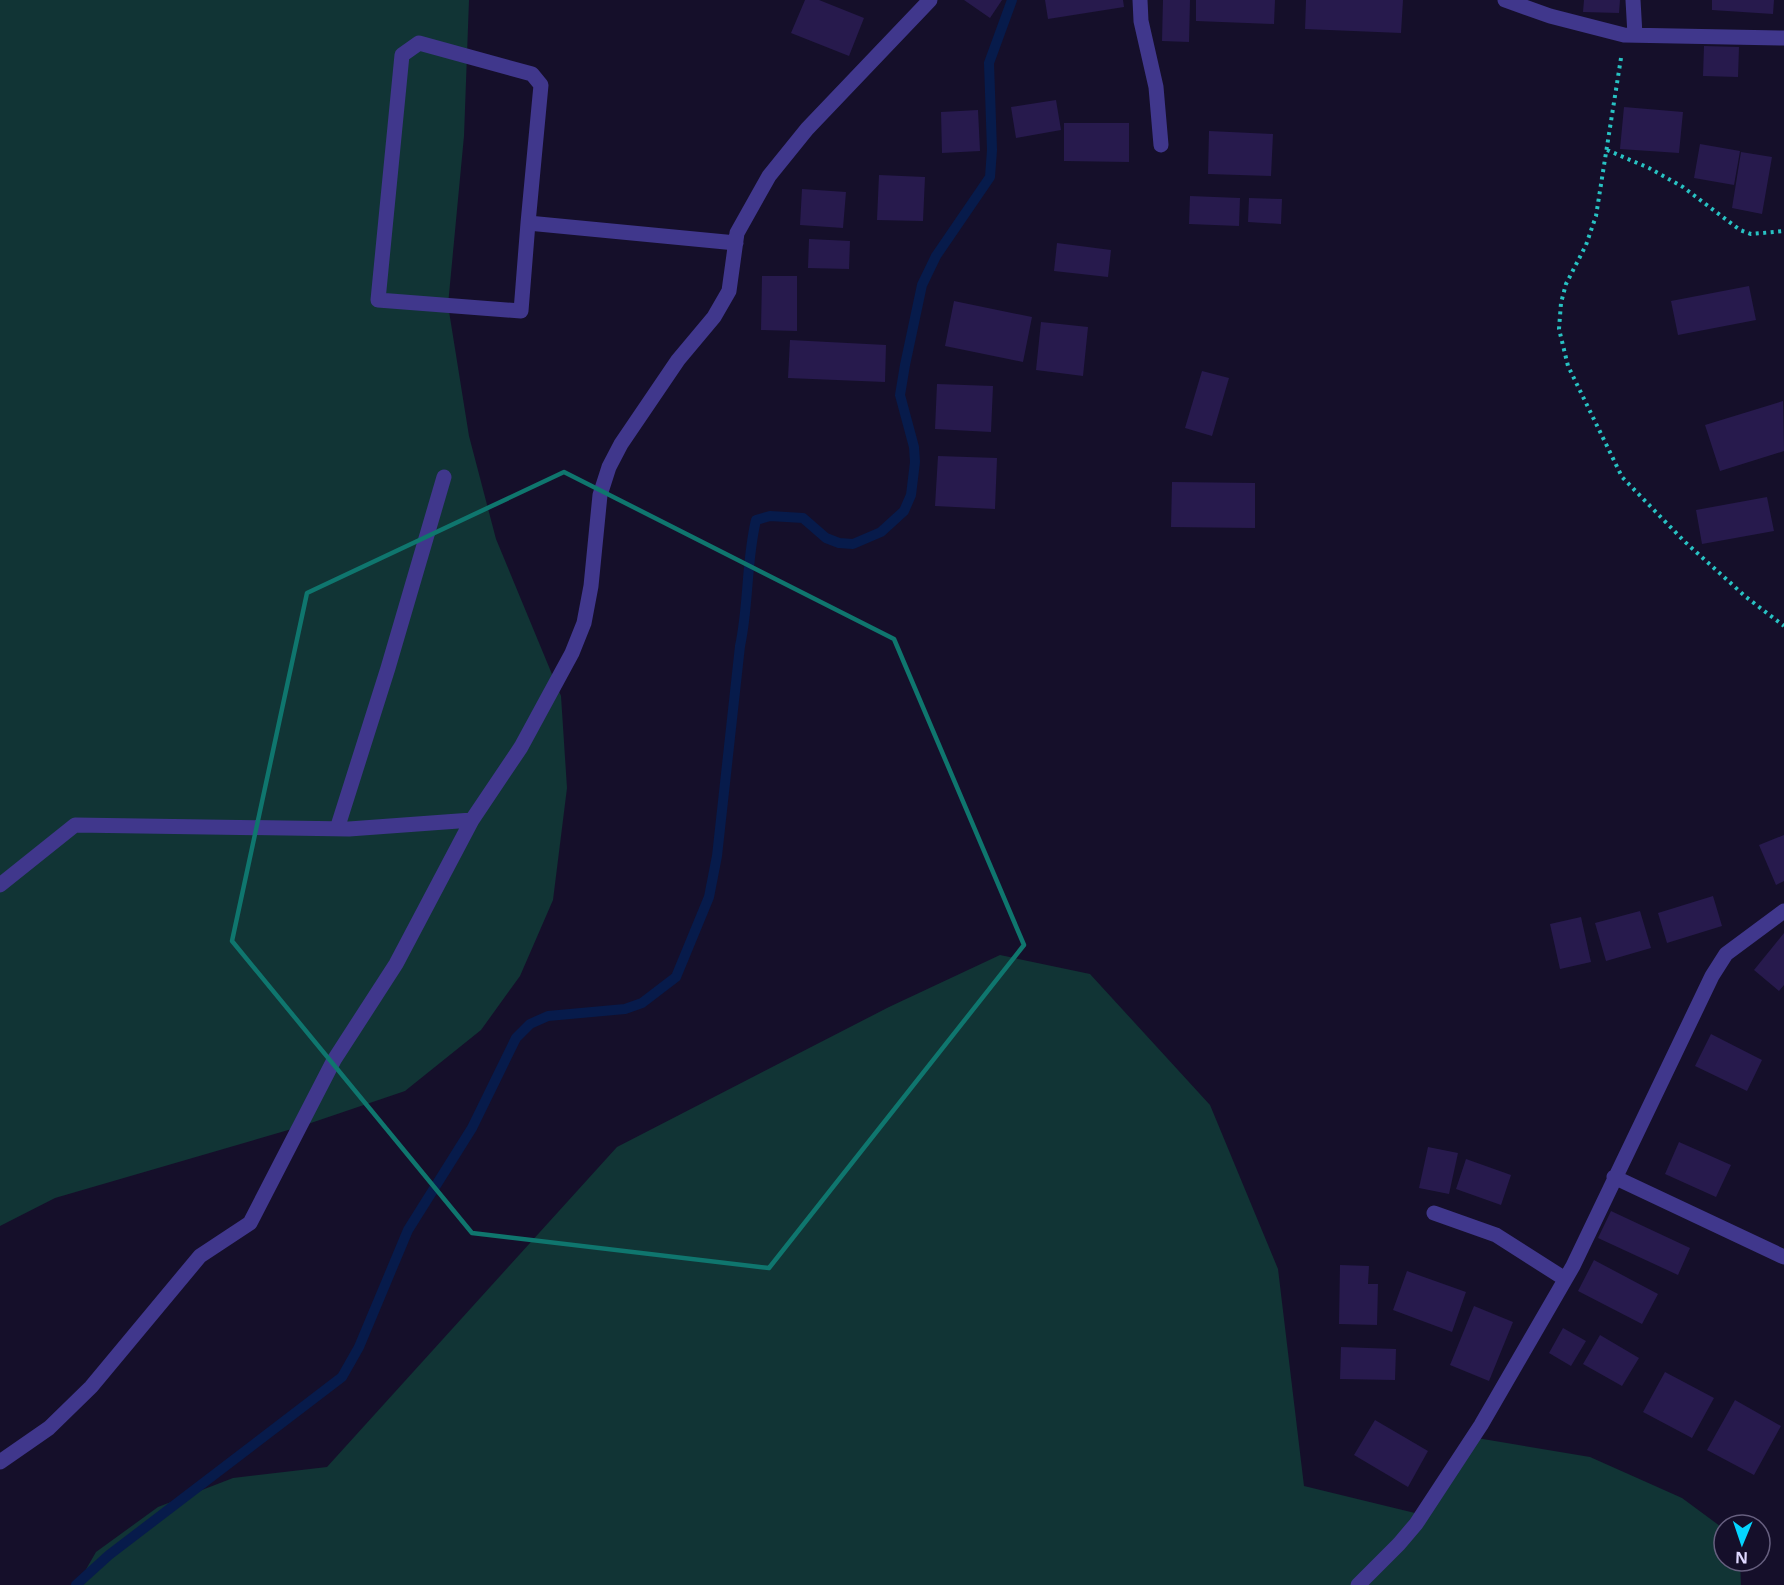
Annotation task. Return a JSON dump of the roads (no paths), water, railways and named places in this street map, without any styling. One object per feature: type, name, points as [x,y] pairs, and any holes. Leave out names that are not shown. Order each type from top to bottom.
[{"type":"street","points":[[0,1462],[49,1428],[91,1387],[200,1256],[250,1223],[334,1060],[396,964],[472,820],[521,747],[547,701],[584,623],[591,586],[600,495],[609,467],[621,444],[678,360],[714,317],[729,291],[737,233],[770,176],[807,129],[930,0]]},
{"type":"street","points":[[1140,0],[1141,21],[1156,87],[1161,145]]},
{"type":"street","points":[[1505,0],[1550,16],[1630,35],[1784,38]]},
{"type":"street","points":[[1630,35],[1633,0]]},
{"type":"street","points":[[419,42],[532,75],[541,85],[528,223],[521,311],[378,300],[402,55],[419,42]]},
{"type":"street","points":[[528,223],[736,243]]},
{"type":"street","points":[[337,829],[388,668],[444,477]]},
{"type":"street","points":[[0,885],[75,825],[337,829],[472,820]]},
{"type":"street","points":[[1358,1585],[1416,1524],[1481,1425],[1565,1279],[1712,976],[1726,954],[1784,911]]},
{"type":"street","points":[[1614,1177],[1784,1257]]},
{"type":"street","points":[[1434,1213],[1496,1235],[1565,1279]]},
{"type":"waterway","points":[[76,1585],[109,1555],[342,1377],[359,1347],[408,1230],[472,1128],[516,1038],[530,1024],[548,1016],[625,1009],[642,1003],[676,977],[709,897],[717,856],[756,520],[770,516],[803,518],[826,538],[839,543],[853,544],[881,532],[904,511],[911,495],[915,462],[914,447],[900,395],[905,365],[922,285],[936,256],[990,177],[992,150],[989,63],[1012,0]]}]
